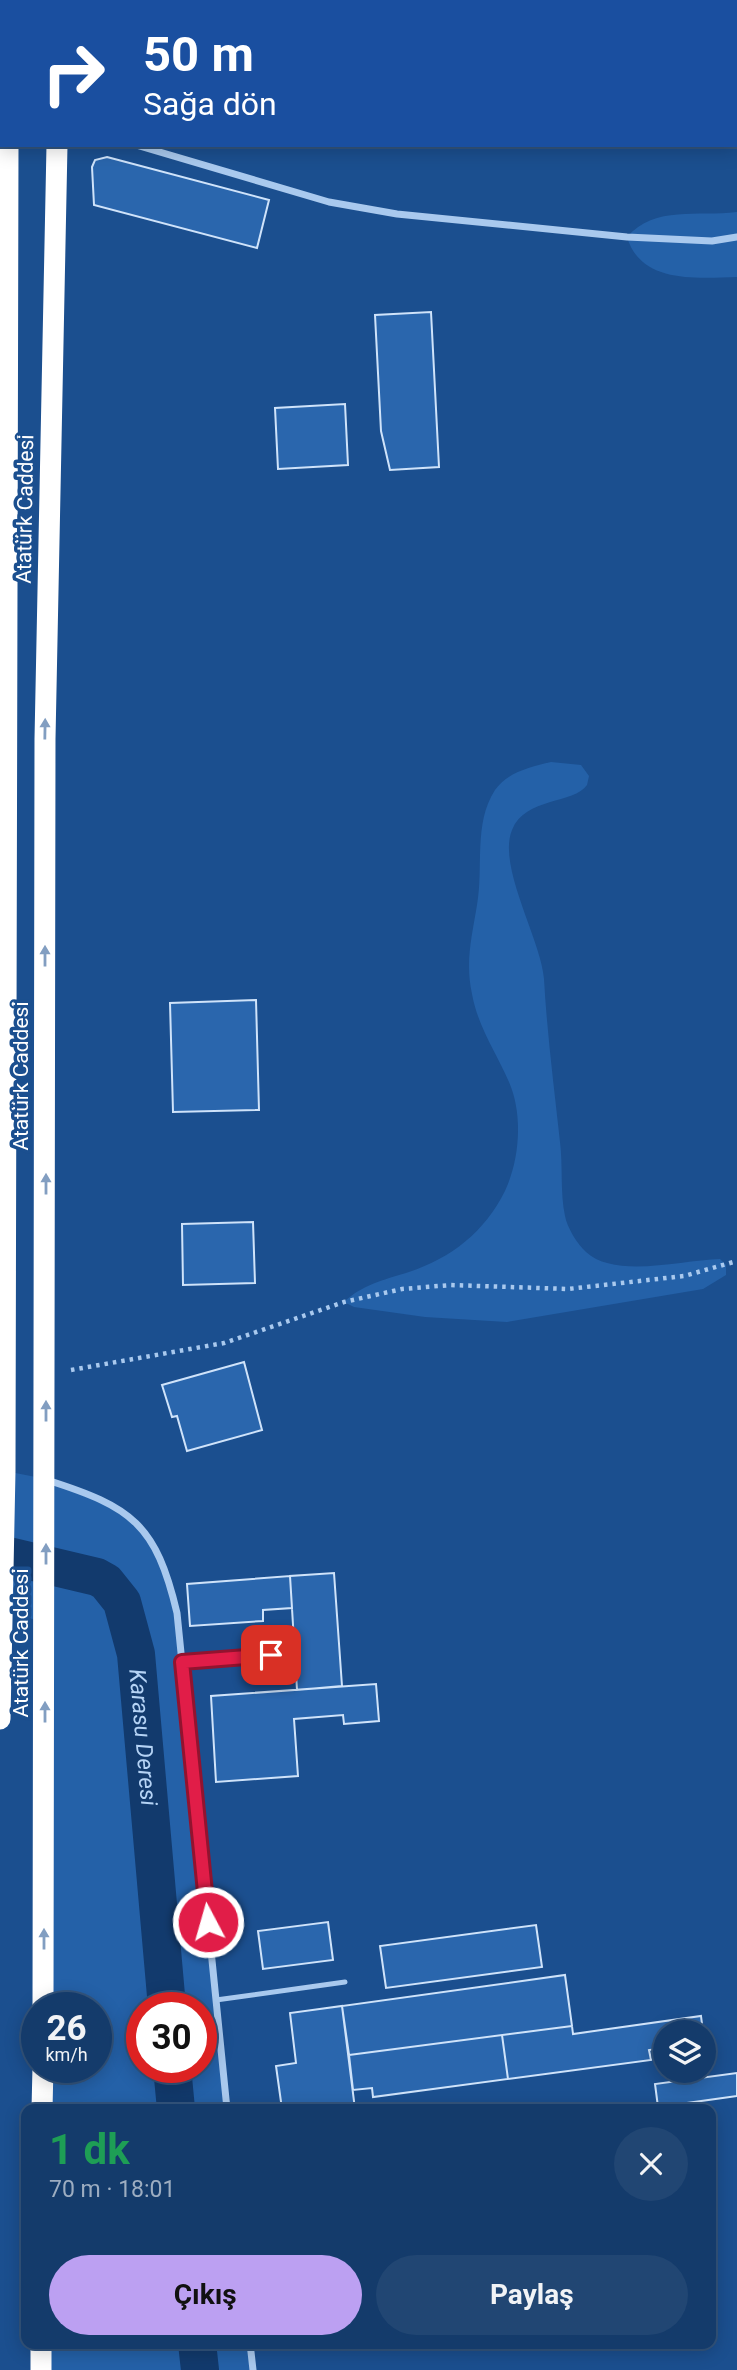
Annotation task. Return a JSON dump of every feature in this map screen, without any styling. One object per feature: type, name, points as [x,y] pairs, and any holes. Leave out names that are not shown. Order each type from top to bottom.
[{"type":"highway","name":"Atatürk Caddesi","points":[[0,1718],[8,147]]},
{"type":"highway","name":"Atatürk Caddesi","points":[[43,1992],[46,1622],[45,739],[57,147]]},
{"type":"highway","points":[[43,2083],[43,2104]]},
{"type":"highway","points":[[41,2349],[41,2370]]},
{"type":"street","points":[[143,147],[329,202],[397,214],[627,237],[712,241],[737,237]]},
{"type":"street","points":[[46,1479],[98,1496],[138,1523],[150,1537],[167,1570],[177,1613],[215,1992]]},
{"type":"street","points":[[217,2010],[226,2104]]},
{"type":"street","points":[[251,2349],[253,2370]]},
{"type":"lane","points":[[182,1662],[271,1655]]},
{"type":"lane","points":[[217,2000],[345,1982]]},
{"type":"path","points":[[46,1374],[224,1343],[344,1302],[402,1289],[451,1284],[568,1289],[684,1276],[737,1261]]},
{"type":"shaded area","points":[[737,212],[737,277],[688,277],[657,271],[644,263],[634,252],[627,237],[638,227],[664,216]]},
{"type":"shaded area","points":[[551,762],[581,765],[589,776],[587,785],[581,791],[527,812],[518,819],[512,830],[509,845],[515,883],[536,944],[544,979],[566,1220],[579,1245],[599,1260],[614,1265],[650,1266],[720,1259],[726,1265],[726,1275],[703,1289],[507,1322],[425,1317],[354,1307],[344,1302],[358,1291],[422,1267],[464,1242],[487,1220],[510,1178],[517,1151],[516,1108],[509,1082],[478,1017],[469,971],[479,891],[481,832],[488,803],[500,784],[520,771]]},
{"type":"shaded area","points":[[0,1470],[46,1479],[98,1496],[150,1537],[177,1613],[215,1992],[126,1992],[126,2083],[217,2083],[217,2010],[226,2104],[42,2104],[43,2083],[112,2083],[112,1992],[43,1992],[45,1622],[0,1611]]},
{"type":"shaded area","points":[[41,2349],[251,2349],[253,2370],[41,2370]]},
{"type":"building","points":[[107,157],[269,200],[257,248],[94,205],[92,167],[95,160]]},
{"type":"building","points":[[431,312],[439,467],[390,470],[381,431],[375,315]]},
{"type":"building","points":[[345,404],[348,465],[278,469],[275,408]]},
{"type":"building","points":[[256,1000],[259,1110],[173,1112],[170,1003]]},
{"type":"building","points":[[253,1222],[255,1283],[183,1285],[182,1224]]},
{"type":"building","points":[[244,1362],[262,1430],[187,1451],[177,1416],[172,1417],[162,1385]]},
{"type":"building","points":[[334,1573],[342,1686],[297,1690],[290,1576]]},
{"type":"building","points":[[290,1576],[292,1608],[263,1610],[263,1621],[190,1626],[187,1584]]},
{"type":"building","points":[[376,1684],[379,1721],[344,1724],[343,1715],[294,1719],[298,1776],[216,1782],[211,1696]]},
{"type":"building","points":[[328,1922],[333,1960],[263,1969],[258,1931]]},
{"type":"building","points":[[536,1925],[542,1967],[386,1988],[380,1946]]},
{"type":"building","points":[[565,1975],[572,2026],[349,2055],[342,2006]]},
{"type":"building","points":[[342,2006],[354,2104],[281,2104],[276,2066],[296,2063],[290,2013]]},
{"type":"building","points":[[701,2016],[702,2020],[673,2020]]},
{"type":"building","points":[[653,2023],[653,2050],[649,2050],[651,2060],[508,2079],[502,2035],[572,2026],[573,2034]]},
{"type":"building","points":[[502,2035],[508,2079],[373,2097],[372,2088],[353,2090],[349,2055]]},
{"type":"building","points":[[737,2073],[737,2096],[680,2104],[658,2104],[655,2084],[716,2083],[716,2076]]},
{"type":"waterway","name":"Karasu Deresi","points":[[0,1554],[97,1577],[106,1582],[122,1602],[136,1654],[166,1992]]},
{"type":"waterway","name":"Karasu Deresi","points":[[174,2083],[176,2104]]},
{"type":"waterway","name":"Karasu Deresi","points":[[198,2349],[200,2370]]},
{"type":"route","points":[[208,1922],[182,1662],[271,1655]]}]
